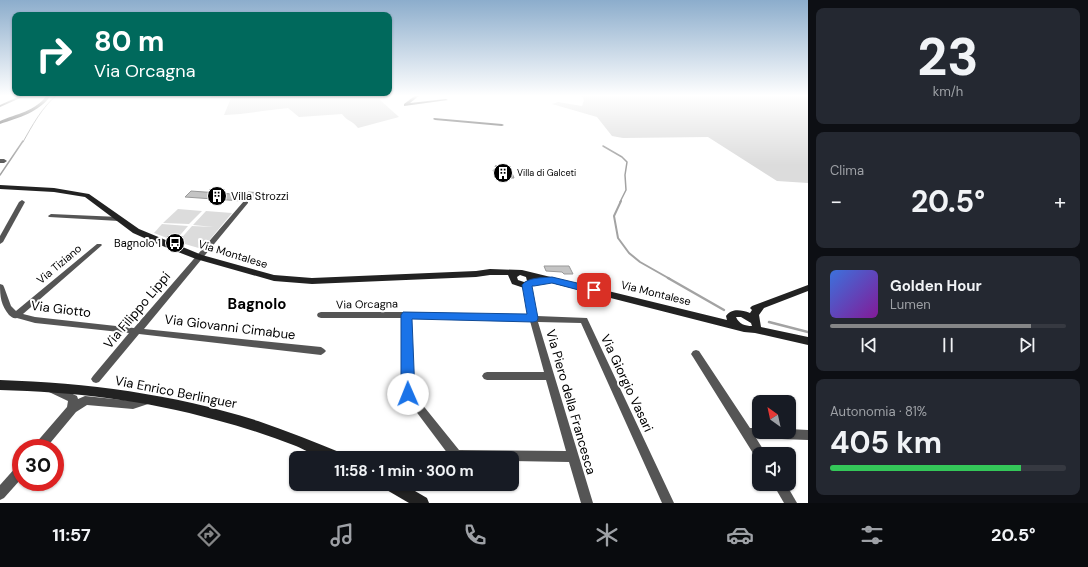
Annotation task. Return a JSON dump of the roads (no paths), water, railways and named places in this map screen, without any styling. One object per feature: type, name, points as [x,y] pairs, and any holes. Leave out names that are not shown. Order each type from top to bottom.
[{"type":"street","points":[[0,123],[10,118]]},
{"type":"street","points":[[435,119],[502,125]]},
{"type":"street","name":"Via Montalese","points":[[0,187],[54,190],[87,195],[136,231],[199,257],[264,276],[293,281],[476,274],[514,277],[524,273],[529,281]]},
{"type":"street","points":[[0,242],[22,202]]},
{"type":"street","name":"Via Filippo Lippi","points":[[96,379],[246,202]]},
{"type":"street","points":[[51,216],[119,219]]},
{"type":"street","name":"Via Tiziano","points":[[15,316],[99,245]]},
{"type":"street","name":"Via Montalese","points":[[514,277],[518,284],[529,281],[552,280],[708,318],[749,330],[756,325]]},
{"type":"street","name":"Via Piero della Francesca","points":[[529,281],[533,318],[587,503]]},
{"type":"street","name":"Via Giotto","points":[[0,287],[8,310],[15,316],[35,320],[137,330]]},
{"type":"street","points":[[738,326],[732,320],[736,314],[760,307],[808,288]]},
{"type":"street","points":[[756,325],[754,314],[760,307]]},
{"type":"street","name":"Via Montalese","points":[[708,318],[721,318],[736,314],[747,316],[756,325],[777,334],[808,341]]},
{"type":"street","points":[[407,315],[408,394],[456,455],[574,457]]},
{"type":"street","name":"Via Orcagna","points":[[321,316],[407,315],[533,318]]},
{"type":"street","name":"Via Giorgio Vasari","points":[[533,318],[584,320],[668,503]]},
{"type":"street","name":"Via Giovanni Cimabue","points":[[137,330],[320,351]]},
{"type":"street","points":[[696,354],[756,447]]},
{"type":"street","points":[[487,376],[550,376]]},
{"type":"street","name":"Via Enrico Berlinguer","points":[[0,385],[48,387],[101,392],[147,400],[239,420],[282,434],[322,451]]},
{"type":"street","points":[[48,387],[73,399],[72,409]]},
{"type":"street","points":[[47,439],[72,409],[85,400],[133,405],[147,400]]},
{"type":"street","points":[[747,433],[808,435]]},
{"type":"street","points":[[0,494],[12,480]]},
{"type":"street","points":[[402,491],[422,503]]},
{"type":"street","points":[[783,491],[791,503]]},
{"type":"waterway","points":[[23,142],[37,118]]},
{"type":"waterway","points":[[0,175],[23,141]]},
{"type":"waterway","points":[[603,146],[622,157],[627,162],[625,175],[626,190],[620,202]]},
{"type":"waterway","points":[[621,201],[614,216],[618,238],[629,253],[640,262],[670,279]]},
{"type":"waterway","points":[[668,278],[724,310]]},
{"type":"waterway","points":[[769,322],[808,332]]},
{"type":"place","name":"Villa di Galceti","points":[[503,173]]},
{"type":"place","name":"Villa Strozzi","points":[[217,196]]},
{"type":"place","name":"Bagnolo 1","points":[[175,243]]},
{"type":"district","name":"Bagnolo","points":[[257,304]]}]
